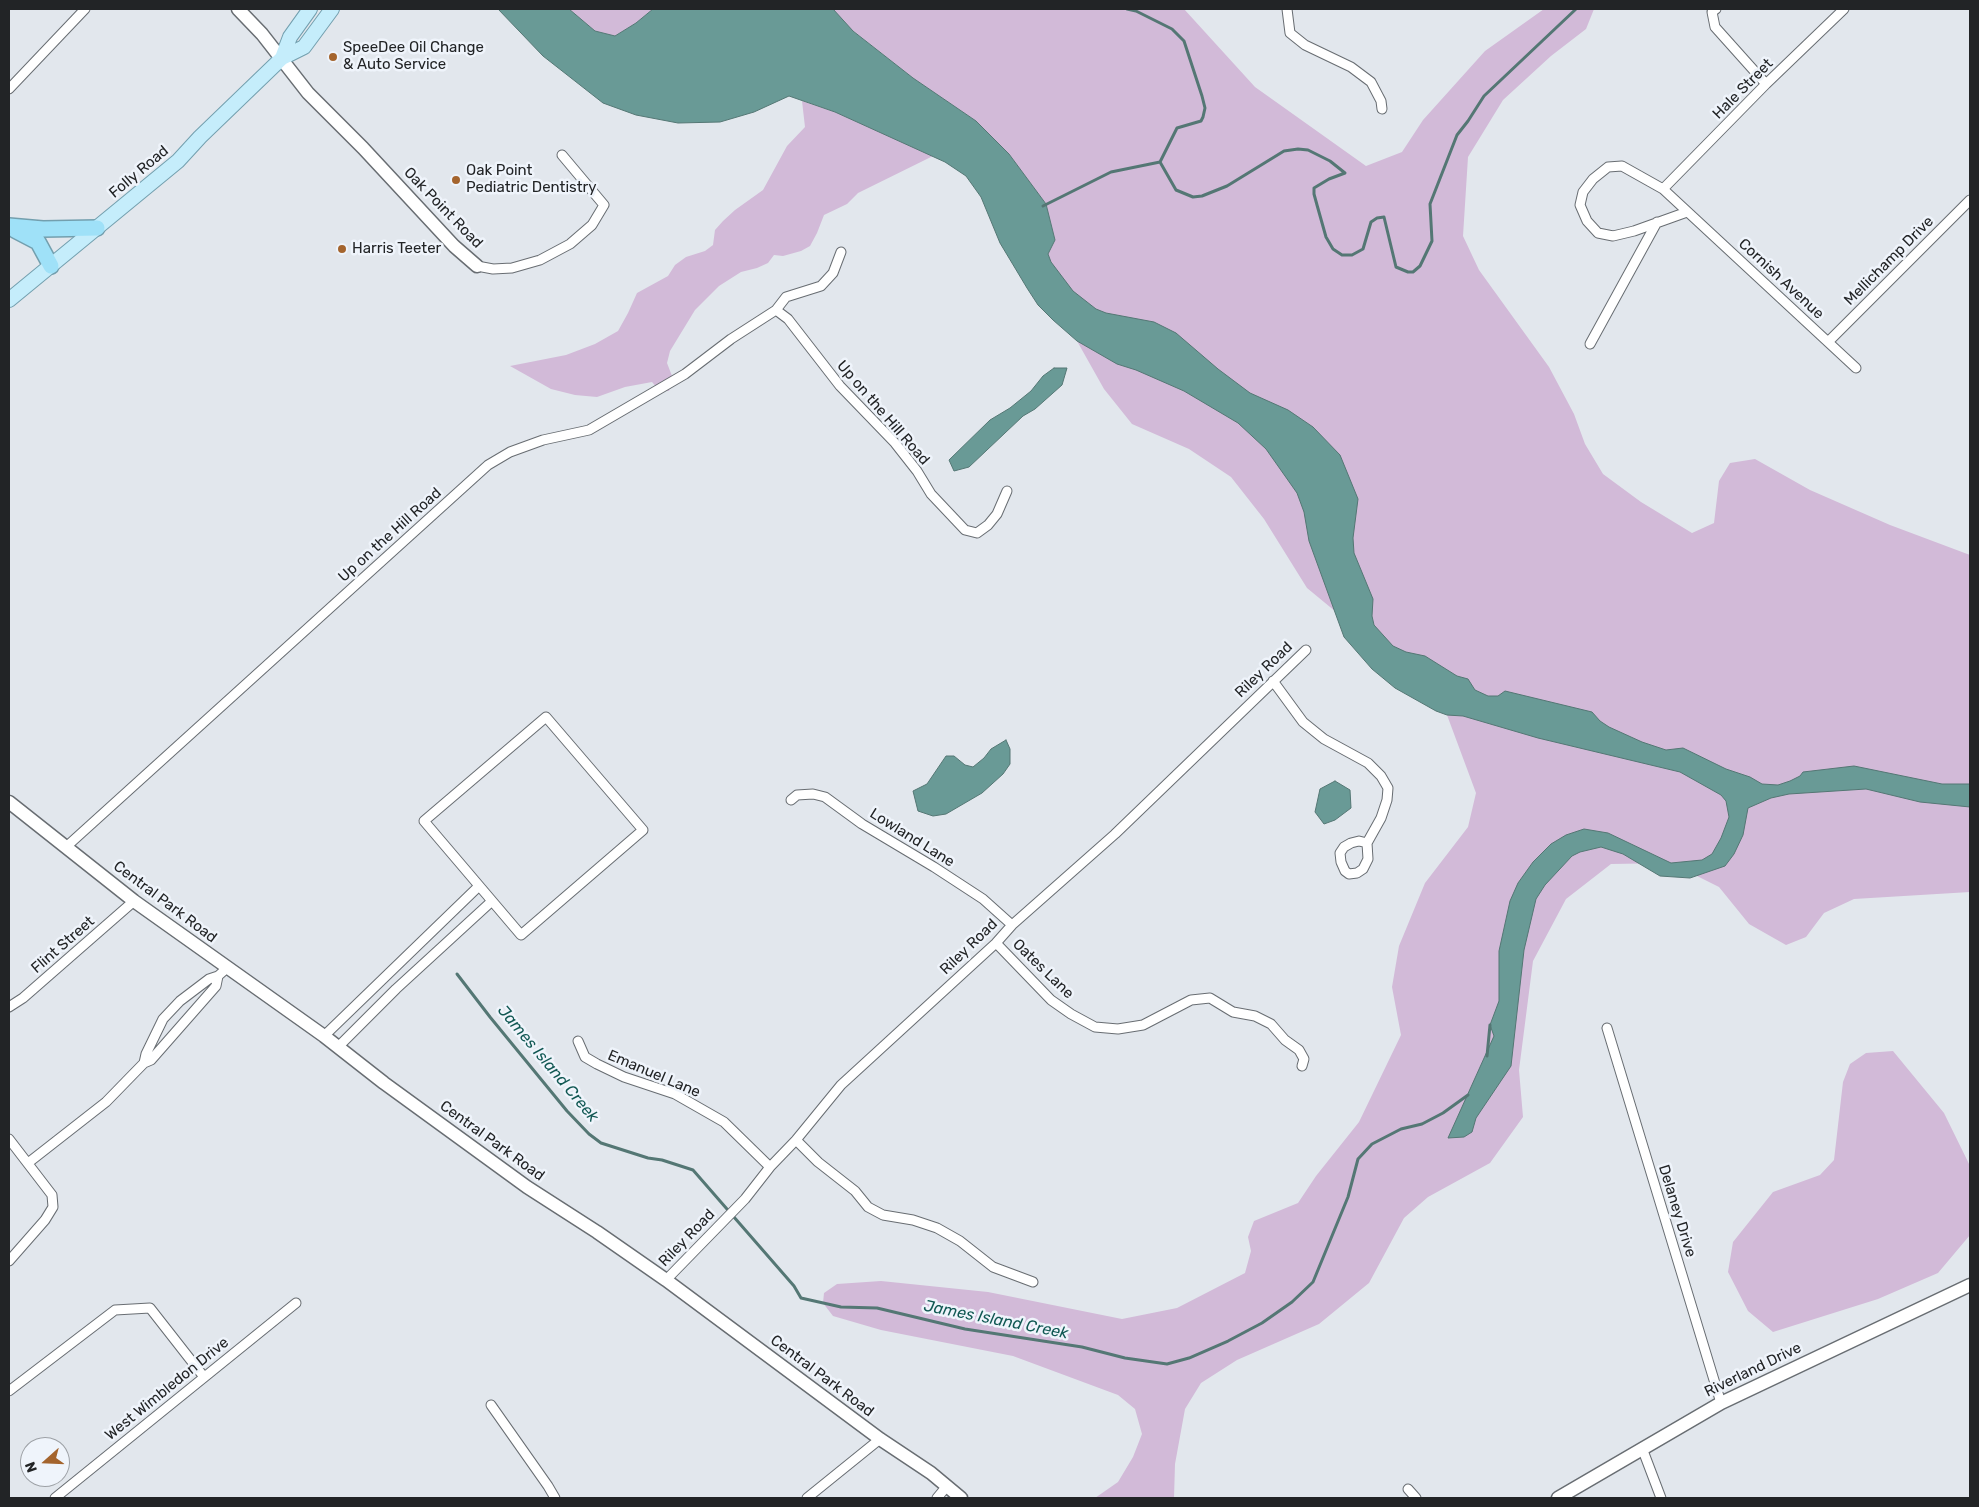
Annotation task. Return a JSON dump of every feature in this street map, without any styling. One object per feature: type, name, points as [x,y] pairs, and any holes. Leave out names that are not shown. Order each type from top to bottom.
[{"type":"highway","points":[[9,226],[43,229],[98,228]]},
{"type":"highway","points":[[9,226],[38,242],[51,266]]},
{"type":"main road","name":"Folly Road","points":[[282,58],[290,36],[310,9]]},
{"type":"main road","name":"Folly Road","points":[[9,300],[178,161],[207,130],[282,58],[304,47],[332,9]]},
{"type":"street","points":[[9,89],[85,9]]},
{"type":"street","name":"Oak Point Road","points":[[238,9],[282,58],[308,93],[363,148],[454,246],[477,266],[493,269],[512,268],[540,260],[570,244],[592,226],[604,205],[562,155]]},
{"type":"street","points":[[1287,9],[1290,33],[1305,45],[1351,67],[1371,82],[1381,101],[1382,109]]},
{"type":"street","points":[[1716,9],[1712,12],[1714,27],[1766,84]]},
{"type":"street","name":"Hale Street","points":[[1663,189],[1766,84],[1844,9]]},
{"type":"street","name":"Cornish Avenue","points":[[1686,212],[1613,236],[1598,233],[1587,221],[1580,205],[1583,192],[1593,179],[1608,168],[1622,166],[1663,189],[1856,368]]},
{"type":"street","name":"Mellichamp Drive","points":[[1828,342],[1970,200]]},
{"type":"street","points":[[1590,344],[1657,222]]},
{"type":"street","name":"Up on the Hill Road","points":[[66,846],[488,465],[510,452],[543,440],[589,430],[689,372],[731,339],[776,310],[786,298],[821,286],[833,273],[841,252]]},
{"type":"street","name":"Up on the Hill Road","points":[[776,310],[788,319],[840,386],[895,443],[917,471],[931,494],[965,530],[976,533],[988,525],[997,514],[1007,491]]},
{"type":"street","name":"Riley Road","points":[[666,1280],[745,1199],[841,1085],[1012,925],[1115,834],[1306,650]]},
{"type":"street","points":[[1273,681],[1303,722],[1324,739],[1368,763],[1381,776],[1388,788],[1387,800],[1381,818],[1367,843]]},
{"type":"street","points":[[546,716],[642,830],[521,935],[492,902],[424,821],[546,716]]},
{"type":"street","name":"Lowland Lane","points":[[790,800],[797,796],[813,794],[825,797],[862,824],[934,867],[983,900],[1012,925]]},
{"type":"street","name":"Central Park Road","points":[[9,802],[223,972],[324,1036],[512,1176],[598,1232],[666,1280],[880,1440],[931,1473],[961,1498]]},
{"type":"street","points":[[324,1036],[479,886]]},
{"type":"street","name":"Flint Street","points":[[9,1007],[23,998],[134,901]]},
{"type":"street","points":[[338,1047],[396,989],[492,902]]},
{"type":"street","name":"Oates Lane","points":[[996,942],[1051,1000],[1095,1027],[1118,1029],[1143,1025],[1191,1000],[1210,998],[1233,1012],[1255,1016],[1271,1024],[1285,1040],[1299,1050],[1304,1059],[1302,1066]]},
{"type":"street","points":[[144,1063],[146,1054],[163,1019],[180,1001],[208,979],[223,972]]},
{"type":"street","points":[[28,1163],[106,1102],[144,1063],[151,1060],[216,986],[223,972]]},
{"type":"street","name":"Delaney Drive","points":[[1607,1028],[1721,1403]]},
{"type":"street","name":"Emanuel Lane","points":[[578,1041],[586,1057],[597,1064],[624,1078],[676,1094],[724,1122],[770,1167]]},
{"type":"street","points":[[9,1139],[52,1196],[53,1208],[45,1220],[9,1261]]},
{"type":"street","points":[[796,1140],[818,1162],[855,1191],[868,1207],[883,1215],[913,1220],[937,1228],[960,1241],[993,1268],[1033,1282]]},
{"type":"street","name":"Riverland Drive","points":[[1558,1498],[1721,1403],[1970,1285]]},
{"type":"street","name":"West Wimbledon Drive","points":[[55,1498],[296,1303]]},
{"type":"street","points":[[9,1391],[115,1310],[150,1308],[204,1377]]},
{"type":"street","points":[[491,1405],[555,1498]]},
{"type":"street","points":[[807,1498],[880,1440]]},
{"type":"street","points":[[1642,1448],[1661,1498]]},
{"type":"street","points":[[937,1498],[947,1486]]},
{"type":"street","points":[[1408,1489],[1416,1498]]},
{"type":"shaded area","points":[[498,9],[569,9],[595,31],[615,36],[636,23],[653,9],[833,9],[853,31],[913,78],[976,121],[1009,154],[1046,204],[1055,240],[1048,254],[1051,262],[1073,291],[1096,309],[1106,313],[1154,322],[1176,333],[1218,369],[1250,393],[1288,410],[1313,427],[1340,455],[1358,499],[1353,538],[1354,553],[1373,599],[1372,616],[1374,625],[1393,646],[1406,652],[1425,656],[1457,676],[1468,679],[1475,690],[1488,696],[1498,696],[1505,691],[1592,712],[1609,727],[1642,742],[1666,750],[1683,748],[1762,784],[1778,785],[1800,776],[1803,772],[1854,766],[1942,784],[1970,784],[1970,807],[1920,802],[1866,789],[1789,794],[1771,798],[1748,808],[1743,835],[1734,854],[1725,866],[1690,878],[1660,876],[1623,854],[1601,847],[1572,856],[1545,885],[1536,899],[1524,950],[1511,1066],[1476,1118],[1472,1132],[1464,1137],[1448,1138],[1494,1036],[1490,1025],[1499,1001],[1499,951],[1510,901],[1518,883],[1533,862],[1551,844],[1566,835],[1584,829],[1608,833],[1671,863],[1702,860],[1712,854],[1729,817],[1726,801],[1721,795],[1680,772],[1538,738],[1463,716],[1447,715],[1436,711],[1395,688],[1372,669],[1344,637],[1309,541],[1304,512],[1297,493],[1266,449],[1238,423],[1184,391],[1136,370],[1117,364],[1077,341],[1053,320],[1038,305],[1000,243],[981,197],[966,176],[945,162],[835,112],[789,96],[754,112],[720,122],[678,123],[636,115],[603,103],[543,56]]},
{"type":"shaded area","points":[[569,9],[653,9],[636,23],[615,36],[595,31]]},
{"type":"shaded area","points":[[832,9],[1184,9],[1255,87],[1366,166],[1402,152],[1423,120],[1485,51],[1544,9],[1594,9],[1586,29],[1551,56],[1503,100],[1468,157],[1463,236],[1479,270],[1549,367],[1574,414],[1585,444],[1603,474],[1641,502],[1692,533],[1714,523],[1719,481],[1730,463],[1755,459],[1810,490],[1890,525],[1970,555],[1970,892],[1854,899],[1824,913],[1806,937],[1786,945],[1749,924],[1719,887],[1671,863],[1611,864],[1566,899],[1533,961],[1519,1070],[1523,1117],[1490,1163],[1428,1197],[1404,1218],[1369,1283],[1319,1324],[1237,1360],[1201,1383],[1185,1409],[1175,1464],[1174,1498],[1095,1498],[1118,1482],[1133,1457],[1142,1434],[1135,1409],[1118,1395],[1013,1356],[881,1330],[833,1316],[823,1303],[824,1293],[837,1284],[881,1281],[988,1292],[1122,1319],[1177,1308],[1245,1273],[1251,1251],[1248,1237],[1254,1221],[1298,1203],[1316,1176],[1359,1122],[1401,1035],[1392,987],[1399,946],[1425,883],[1468,827],[1476,793],[1447,715],[1416,678],[1307,588],[1264,519],[1231,477],[1189,449],[1132,424],[1104,389],[1077,341],[1048,254],[1055,240],[1046,204],[1009,154],[976,121],[913,78],[851,29]]},
{"type":"shaded area","points":[[802,101],[835,112],[933,156],[858,193],[847,204],[824,215],[810,246],[801,251],[783,256],[774,255],[768,263],[741,272],[719,286],[695,310],[670,351],[667,363],[672,376],[669,391],[659,390],[652,382],[625,387],[597,397],[575,395],[551,389],[510,366],[566,355],[595,344],[618,331],[637,293],[668,276],[675,265],[686,257],[705,251],[713,245],[715,230],[735,210],[763,190],[787,146],[805,127]]},
{"type":"shaded area","points":[[1054,368],[1067,368],[1062,385],[1035,409],[1023,416],[969,467],[954,471],[949,460],[990,420],[1010,408],[1031,391],[1043,376]]},
{"type":"shaded area","points":[[1006,740],[1010,749],[1010,764],[1003,774],[982,793],[946,814],[933,816],[918,811],[913,791],[927,784],[946,756],[954,756],[965,765],[973,767],[991,749]]},
{"type":"shaded area","points":[[1335,781],[1350,790],[1351,808],[1335,820],[1324,824],[1315,812],[1320,789]]},
{"type":"shaded area","points":[[1893,1051],[1944,1113],[1970,1166],[1970,1235],[1938,1273],[1878,1299],[1773,1332],[1748,1311],[1728,1272],[1733,1242],[1773,1192],[1820,1175],[1834,1160],[1843,1082],[1850,1064],[1866,1053]]},
{"type":"waterway","points":[[1127,9],[1136,11],[1172,29],[1184,41],[1205,108],[1201,121],[1177,128],[1160,162]]},
{"type":"waterway","points":[[1160,162],[1176,190],[1193,197],[1202,196],[1227,186],[1284,151],[1308,150],[1330,161],[1345,173],[1329,179],[1314,188],[1326,237],[1333,249],[1342,255],[1352,255],[1363,249],[1371,222],[1377,218],[1384,217],[1396,267],[1413,272],[1420,266],[1432,241],[1430,204],[1457,135],[1484,96],[1576,9]]},
{"type":"waterway","points":[[1043,206],[1111,172],[1160,162]]},
{"type":"waterway","name":"James Island Creek","points":[[457,974],[567,1111],[589,1134],[601,1143],[693,1170],[794,1286],[801,1298],[841,1307],[877,1308],[965,1329],[1082,1347],[1125,1358],[1167,1364],[1189,1358],[1228,1341],[1262,1323],[1292,1302],[1313,1282],[1348,1197],[1358,1159],[1372,1144],[1401,1129],[1422,1124],[1443,1113],[1468,1095]]},
{"type":"waterway","name":"James Island Creek","points":[[1487,1056],[1490,1025]]},
{"type":"place","name":"SpeeDee Oil Change & Auto Service","points":[[333,57]]},
{"type":"place","name":"Oak Point Pediatric Dentistry","points":[[456,180]]},
{"type":"place","name":"Harris Teeter","points":[[342,249]]}]
